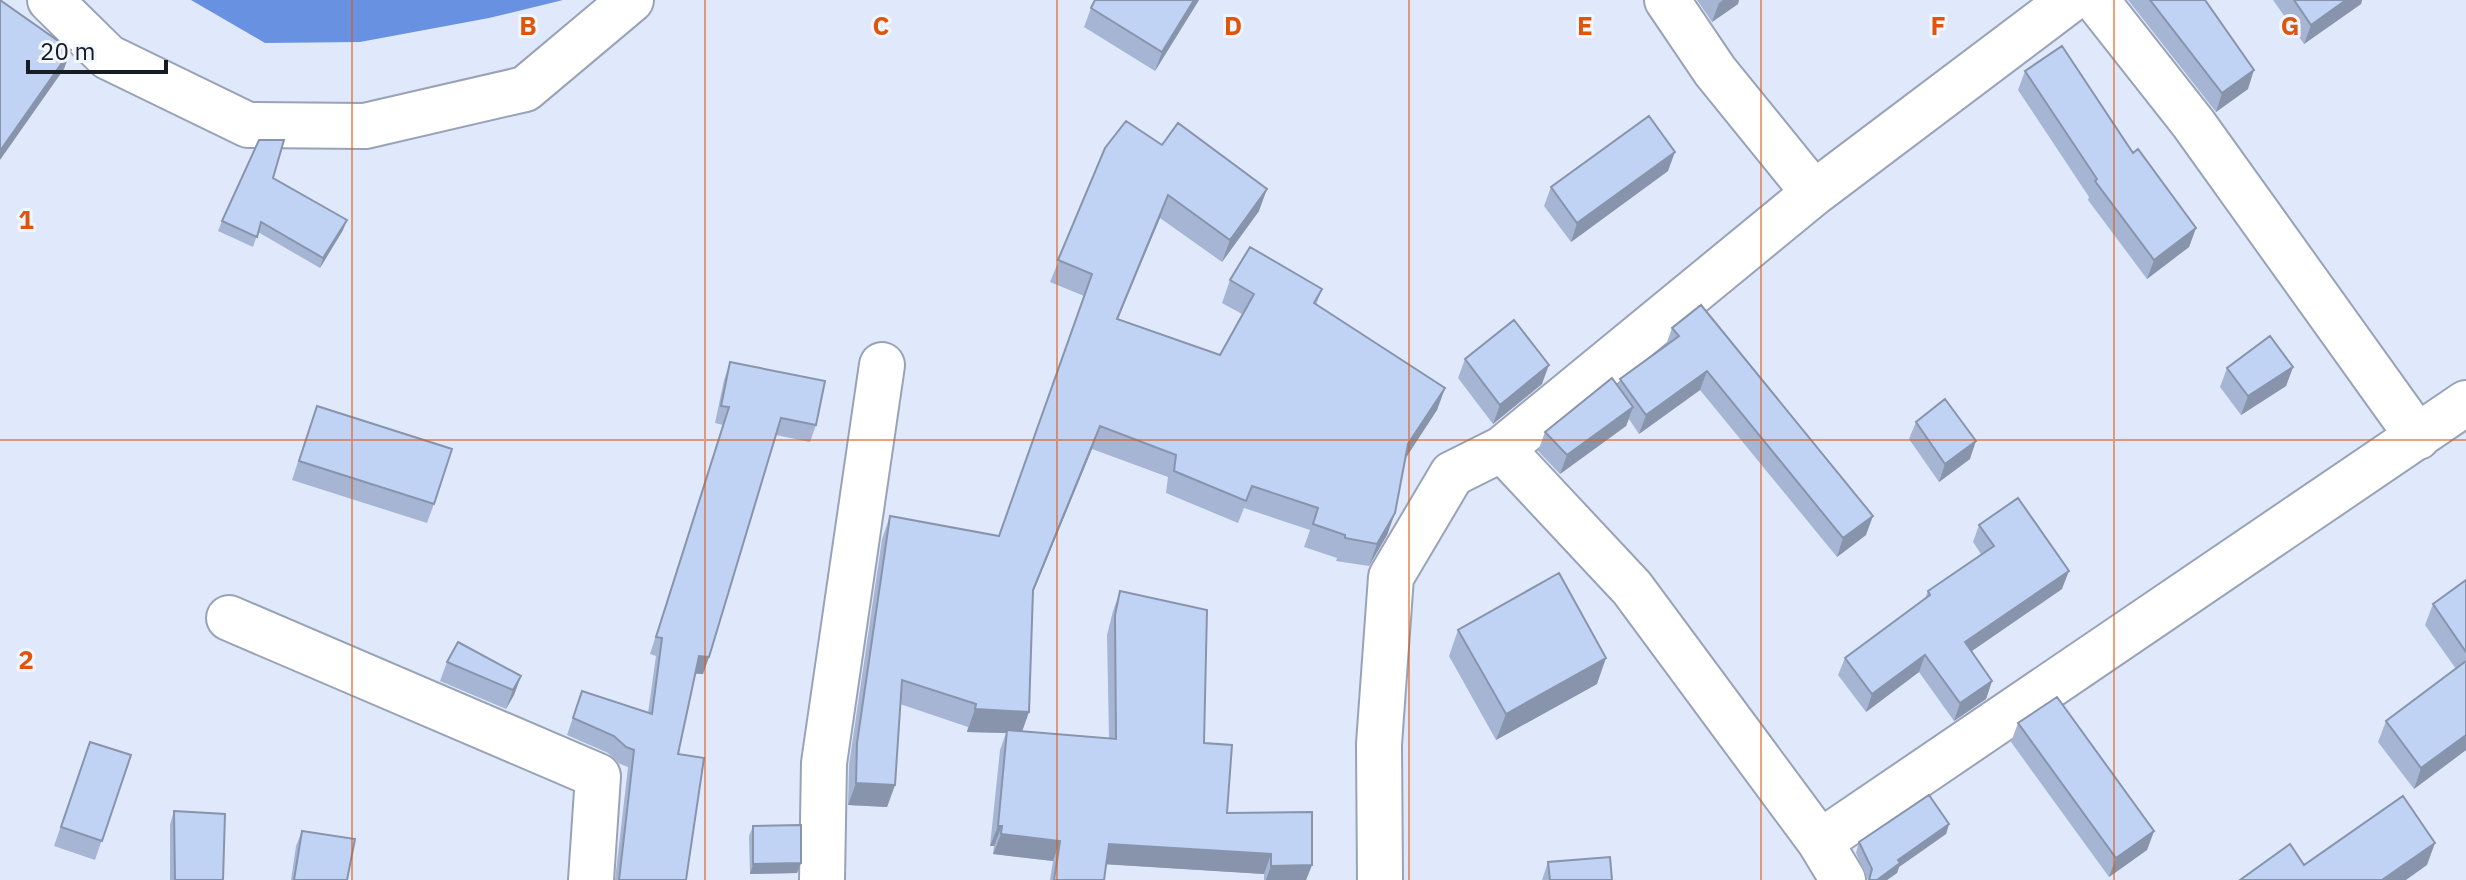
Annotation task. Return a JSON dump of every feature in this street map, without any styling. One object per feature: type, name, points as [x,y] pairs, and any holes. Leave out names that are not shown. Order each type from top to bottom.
[{"type":"street","points":[[50,0],[108,57],[248,125],[365,126],[525,89],[631,0]]},
{"type":"street","points":[[1667,0],[1715,71],[1814,193]]},
{"type":"street","points":[[1380,880],[1379,744],[1391,577],[1452,474],[1502,449],[1814,193],[2070,0]]},
{"type":"street","points":[[2096,0],[2193,123],[2418,437]]},
{"type":"street","points":[[822,880],[824,763],[882,365]]},
{"type":"street","points":[[1820,842],[2466,403]]},
{"type":"street","points":[[1502,449],[1632,588],[1820,842],[1843,880]]},
{"type":"street","points":[[229,618],[598,776],[591,880]]},
{"type":"water","points":[[191,0],[563,0],[489,18],[360,42],[265,43]]},
{"type":"building","points":[[0,0],[71,50],[0,151]]},
{"type":"building","points":[[1095,0],[1194,0],[1162,52],[1091,8]]},
{"type":"building","points":[[2150,0],[2205,0],[2254,70],[2222,93]]},
{"type":"building","points":[[2294,0],[2346,0],[2311,25]]},
{"type":"building","points":[[2062,46],[2133,153],[2138,149],[2196,228],[2154,260],[2095,181],[2097,179],[2025,71]]},
{"type":"building","points":[[1649,116],[1675,152],[1577,223],[1551,187]]},
{"type":"building","points":[[1126,121],[1162,145],[1178,123],[1267,189],[1230,240],[1168,195],[1117,319],[1220,355],[1254,294],[1230,280],[1250,247],[1322,289],[1314,303],[1445,388],[1408,444],[1395,513],[1377,544],[1345,538],[1345,535],[1313,524],[1318,508],[1252,486],[1246,501],[1174,471],[1176,455],[1100,426],[1033,590],[1029,712],[975,709],[976,704],[902,680],[895,785],[856,783],[857,743],[890,516],[999,536],[1092,274],[1058,260],[1105,148]]},
{"type":"building","points":[[259,140],[284,140],[273,178],[347,220],[323,258],[261,222],[257,237],[222,221]]},
{"type":"building","points":[[1701,305],[1873,516],[1843,538],[1707,371],[1646,415],[1620,379],[1679,336],[1672,328]]},
{"type":"building","points":[[1514,320],[1549,365],[1500,405],[1465,359]]},
{"type":"building","points":[[2270,336],[2293,367],[2248,396],[2227,368]]},
{"type":"building","points":[[730,362],[825,381],[816,425],[781,418],[709,657],[699,656],[678,754],[704,758],[686,880],[619,880],[634,750],[614,736],[573,718],[582,691],[652,714],[662,638],[656,637],[729,407],[721,406]]},
{"type":"building","points":[[1612,378],[1633,407],[1567,455],[1545,432]]},
{"type":"building","points":[[1945,399],[1976,441],[1945,464],[1916,422]]},
{"type":"building","points":[[317,406],[452,449],[434,504],[299,461]]},
{"type":"building","points":[[2018,498],[2069,571],[1965,642],[1992,681],[1960,703],[1925,655],[1872,694],[1845,658],[1930,595],[1928,591],[1994,546],[1979,525]]},
{"type":"building","points":[[1559,573],[1606,658],[1506,714],[1458,630]]},
{"type":"building","points":[[2466,580],[2466,652],[2433,604]]},
{"type":"building","points":[[1120,591],[1207,610],[1204,743],[1232,745],[1227,813],[1312,812],[1312,865],[1271,866],[1271,854],[1109,844],[1104,880],[1054,880],[1060,841],[1001,834],[1002,826],[998,826],[1007,730],[1116,739],[1115,615]]},
{"type":"building","points":[[458,642],[521,676],[513,690],[447,662]]},
{"type":"building","points":[[2466,661],[2466,735],[2421,768],[2386,721]]},
{"type":"building","points":[[2057,697],[2154,831],[2116,858],[2018,723]]},
{"type":"building","points":[[90,742],[131,755],[102,841],[61,827]]},
{"type":"building","points":[[1929,795],[1949,824],[1898,860],[1900,863],[1877,880],[1869,880],[1872,869],[1859,842]]},
{"type":"building","points":[[2403,796],[2435,843],[2382,880],[2240,880],[2290,844],[2304,865]]},
{"type":"building","points":[[174,811],[225,814],[223,880],[175,880]]},
{"type":"building","points":[[801,825],[801,863],[753,864],[753,826]]},
{"type":"building","points":[[302,831],[355,839],[347,880],[294,880]]},
{"type":"building","points":[[1610,857],[1612,880],[1550,880],[1548,862]]}]
